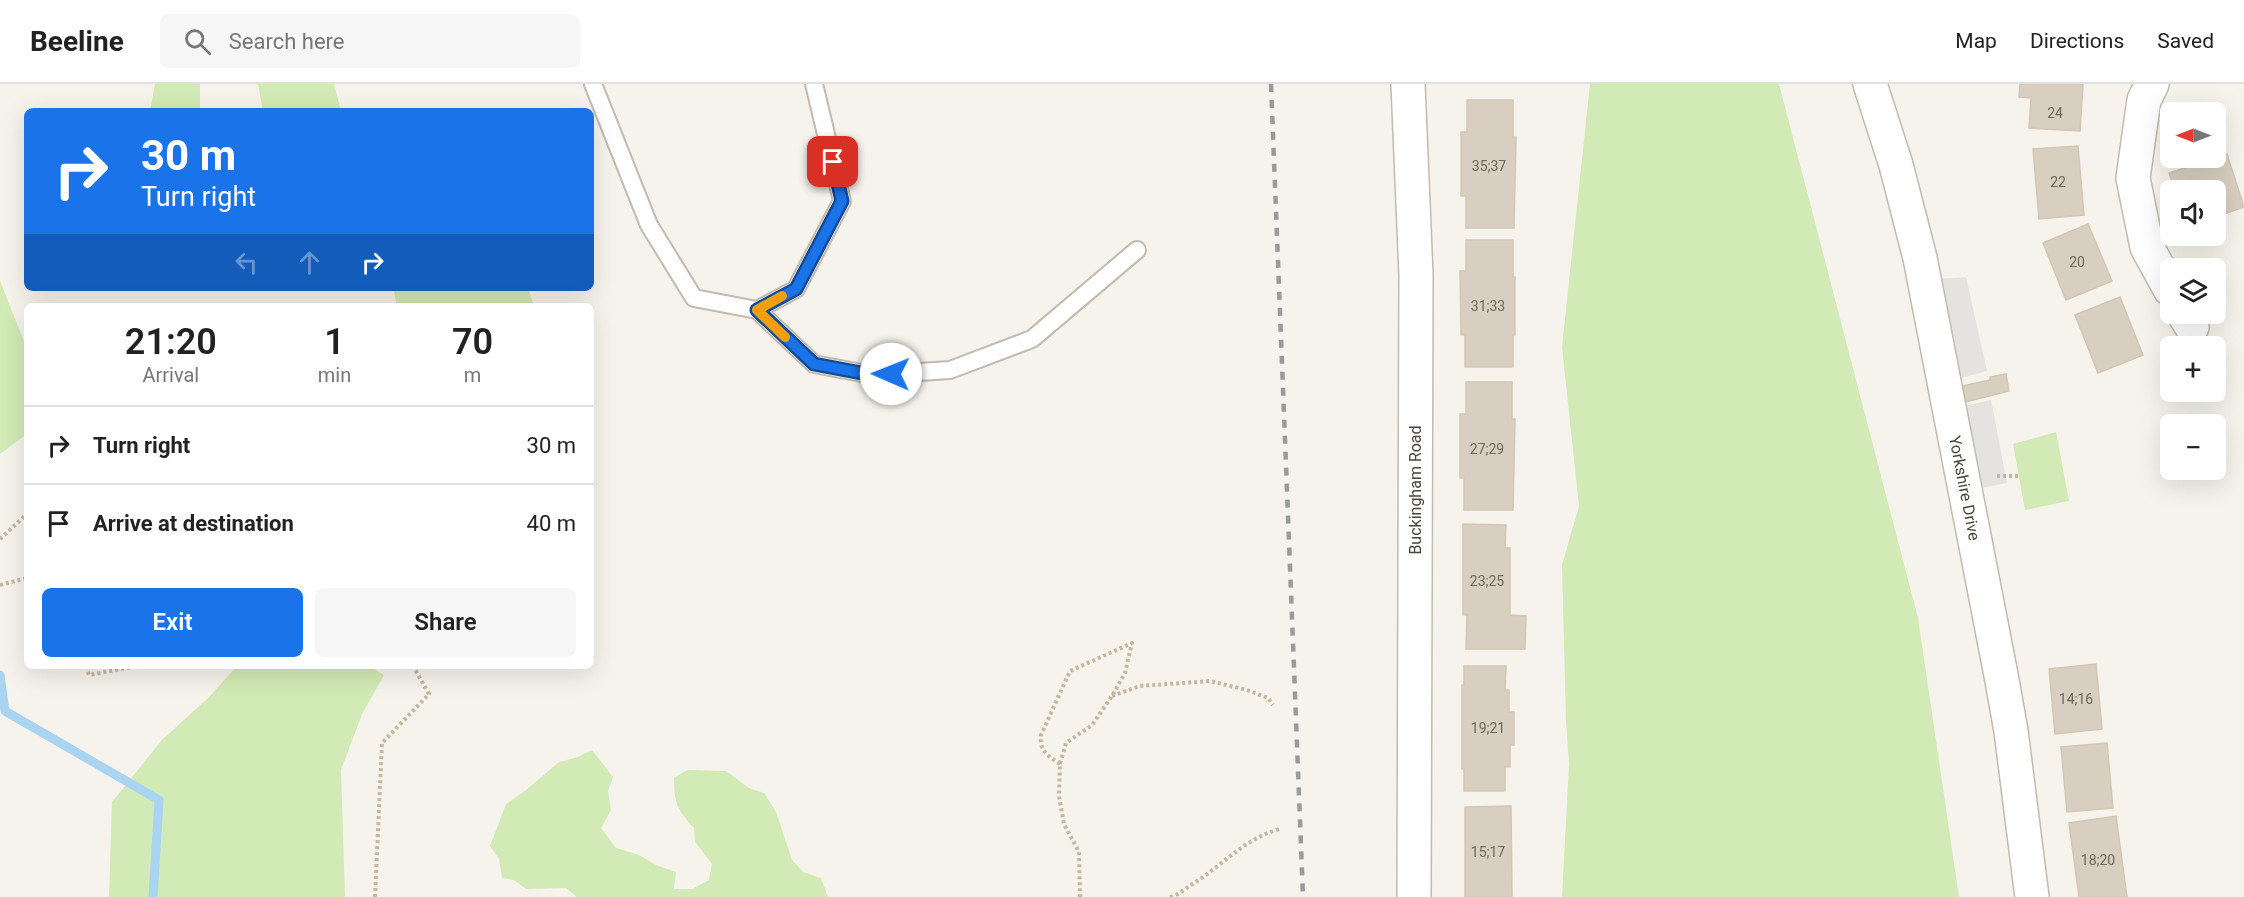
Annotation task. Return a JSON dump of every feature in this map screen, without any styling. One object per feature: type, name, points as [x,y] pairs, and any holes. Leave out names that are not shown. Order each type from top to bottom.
[{"type":"street","name":"Buckingham Road","points":[[1408,84],[1416,275],[1414,897]]},
{"type":"street","name":"Yorkshire Drive","points":[[1870,84],[1896,165],[1920,258],[2011,731],[2032,897]]},
{"type":"street","points":[[2152,84],[2144,100],[2133,178],[2147,247],[2160,271]]},
{"type":"lane","points":[[593,84],[649,225],[694,298],[757,310],[814,364],[872,375],[950,370],[1032,339],[1137,250]]},
{"type":"lane","points":[[757,310],[796,289],[842,201],[814,84]]},
{"type":"path","points":[[0,539],[24,517]]},
{"type":"path","points":[[0,585],[24,579]]},
{"type":"path","points":[[1060,764],[1044,753],[1040,744],[1041,735],[1070,671],[1132,643],[1125,673],[1112,696],[1092,724],[1066,743],[1060,764],[1059,796],[1064,824],[1079,852],[1080,897]]},
{"type":"path","points":[[87,669],[89,675],[122,669]]},
{"type":"path","points":[[375,897],[382,742],[429,694],[415,669]]},
{"type":"path","points":[[1112,696],[1140,686],[1210,681],[1247,690],[1268,698],[1274,705]]},
{"type":"path","points":[[1170,897],[1212,872],[1236,850],[1263,833],[1280,829]]},
{"type":"green space","points":[[155,84],[200,84],[200,108],[151,108]]},
{"type":"green space","points":[[258,84],[334,84],[340,108],[262,108]]},
{"type":"green space","points":[[1590,84],[1779,84],[1918,618],[1959,897],[1562,897],[1569,764],[1562,565],[1579,506],[1562,347]]},
{"type":"green space","points":[[0,281],[24,341],[24,436],[0,454]]},
{"type":"green space","points":[[394,291],[529,291],[533,303],[396,303]]},
{"type":"green space","points":[[2056,432],[2069,501],[2025,510],[2013,444]]},
{"type":"green space","points":[[234,669],[374,669],[384,675],[362,714],[341,770],[345,897],[109,897],[112,802],[162,740],[209,697]]},
{"type":"green space","points":[[592,750],[613,777],[608,791],[611,810],[601,828],[616,848],[639,855],[656,865],[676,872],[674,889],[692,889],[709,880],[712,864],[695,842],[694,828],[678,805],[674,778],[687,770],[726,771],[749,788],[764,793],[776,812],[792,860],[803,872],[821,878],[828,897],[577,897],[566,888],[526,889],[514,880],[502,878],[499,859],[490,846],[506,804],[559,762]]},
{"type":"shaded area","points":[[1966,277],[1987,371],[1961,378],[1959,392],[1964,406],[1991,400],[2007,483],[1977,489],[1938,279]]},
{"type":"building","points":[[2020,84],[2083,84],[2080,131],[2029,128],[2031,98],[2019,97]]},
{"type":"building","points":[[1467,100],[1513,100],[1513,137],[1516,137],[1514,228],[1466,228],[1466,196],[1461,196],[1461,132],[1467,132]]},
{"type":"building","points":[[2078,146],[2084,215],[2039,219],[2033,149]]},
{"type":"building","points":[[2226,154],[2244,207],[2226,213],[2226,180],[2171,180],[2169,173],[2184,168],[2226,168]]},
{"type":"building","points":[[2088,224],[2112,281],[2066,300],[2043,243]]},
{"type":"building","points":[[1466,240],[1513,240],[1515,335],[1513,335],[1513,367],[1465,367],[1465,335],[1461,335],[1460,271],[1466,271]]},
{"type":"building","points":[[2120,297],[2143,355],[2098,373],[2075,315]]},
{"type":"building","points":[[2006,374],[2009,391],[1965,402],[1962,386]]},
{"type":"building","points":[[1466,382],[1512,382],[1512,419],[1515,419],[1513,510],[1464,510],[1464,478],[1460,478],[1460,414],[1466,414]]},
{"type":"building","points":[[1463,524],[1506,525],[1505,548],[1510,548],[1510,615],[1526,616],[1525,649],[1466,649],[1467,615],[1463,615]]},
{"type":"building","points":[[2096,664],[2102,729],[2055,734],[2049,669]]},
{"type":"building","points":[[1464,666],[1506,666],[1505,690],[1509,690],[1509,712],[1514,712],[1514,745],[1510,745],[1510,767],[1505,767],[1505,791],[1464,791],[1462,685],[1464,685]]},
{"type":"building","points":[[2107,743],[2113,808],[2067,812],[2061,747]]},
{"type":"building","points":[[1511,806],[1512,897],[1465,897],[1465,807]]},
{"type":"building","points":[[2116,816],[2127,897],[2079,897],[2069,823]]},
{"type":"waterway","points":[[0,675],[5,711],[159,800],[153,897]]},
{"type":"railway","points":[[1271,84],[1303,897]]},
{"type":"slow traffic","points":[[782,296],[757,310],[785,337]]},
{"type":"route","points":[[833,162],[842,201],[796,289],[757,310],[814,364],[872,375],[891,374]]}]
